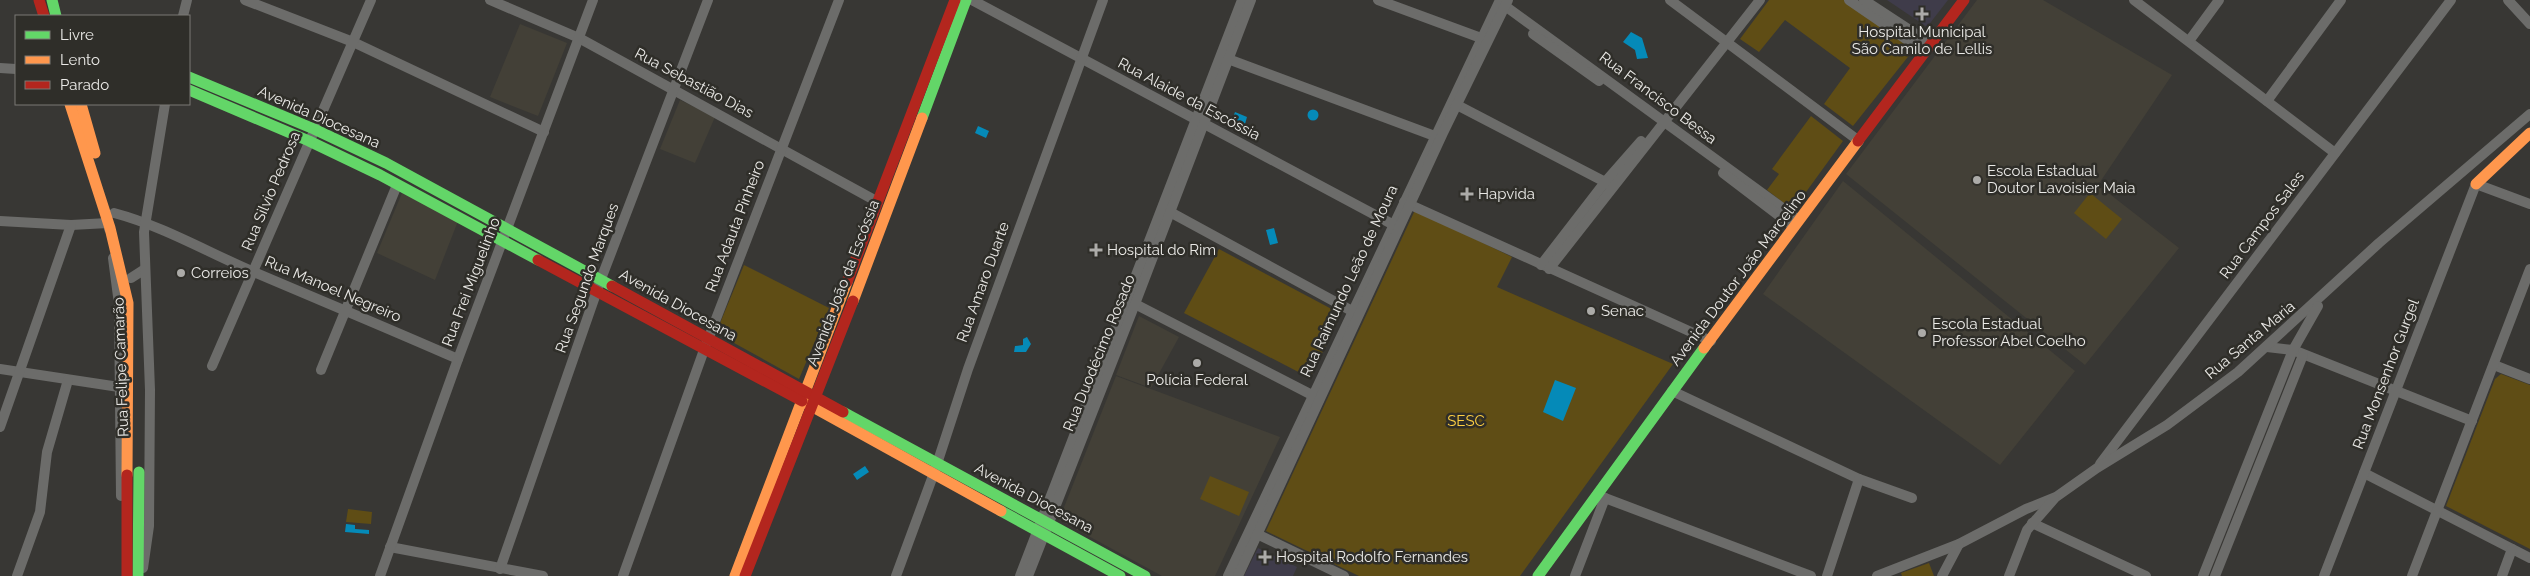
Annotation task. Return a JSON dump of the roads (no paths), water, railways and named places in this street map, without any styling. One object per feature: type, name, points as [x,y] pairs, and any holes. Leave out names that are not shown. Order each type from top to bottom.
[{"type":"street","points":[[39,0],[44,15]]},
{"type":"street","points":[[52,0],[56,15]]},
{"type":"street","points":[[183,15],[186,0]]},
{"type":"street","points":[[245,0],[353,42],[544,132]]},
{"type":"street","name":"Rua Silvio Pedrosa","points":[[212,366],[371,0]]},
{"type":"street","name":"Rua Sebastião Dias","points":[[490,0],[579,38],[781,147],[878,202]]},
{"type":"street","name":"Rua Frei Miguelinho","points":[[380,576],[458,359],[593,0]]},
{"type":"street","name":"Rua Segundo Marques","points":[[500,569],[601,279],[708,0]]},
{"type":"street","name":"Rua Adauta Pinheiro","points":[[623,576],[707,344],[839,0]]},
{"type":"street","name":"Avenida João da Escóssia","points":[[745,576],[878,202],[955,0]]},
{"type":"street","name":"Avenida João da Escóssia","points":[[735,576],[808,399],[966,0]]},
{"type":"street","name":"Rua Alaide da Escóssia","points":[[972,0],[1392,224]]},
{"type":"street","name":"Rua Amaro Duarte","points":[[896,576],[936,468],[968,369],[1103,0]]},
{"type":"street","name":"Rua Duodécimo Rosado","points":[[1020,576],[1043,527],[1135,304],[1170,212],[1242,0]]},
{"type":"street","name":"Rua Duodécimo Rosado","points":[[1028,576],[1043,527],[1200,123],[1251,0]]},
{"type":"street","points":[[1378,0],[1481,38]]},
{"type":"street","points":[[1670,0],[1859,140]]},
{"type":"street","points":[[1545,267],[1609,184],[1660,123],[1753,0]]},
{"type":"street","points":[[1724,40],[1760,0]]},
{"type":"street","points":[[1849,0],[1928,48]]},
{"type":"street","points":[[1864,0],[1928,48]]},
{"type":"street","name":"Avenida Doutor João Marcelino","points":[[1538,576],[1601,496],[1672,391],[1964,0]]},
{"type":"street","points":[[2134,0],[2335,153]]},
{"type":"street","points":[[2189,41],[2219,0]]},
{"type":"street","points":[[2267,101],[2341,0]]},
{"type":"street","points":[[2508,0],[2530,24]]},
{"type":"street","name":"Rua Campos Sales","points":[[2096,468],[2335,153],[2446,2]]},
{"type":"street","name":"Rua Raimundo Leão de Moura","points":[[1238,576],[1481,38],[1502,4]]},
{"type":"street","name":"Rua Raimundo Leão de Moura","points":[[1437,137],[1457,105],[1502,4]]},
{"type":"street","name":"Rua Francisco Bessa","points":[[1502,4],[1797,224]]},
{"type":"street","points":[[1228,58],[1437,137]]},
{"type":"street","points":[[0,68],[15,69]]},
{"type":"street","name":"Avenida Diocesana","points":[[190,77],[314,129],[386,164],[601,279],[707,344],[1043,527],[1145,576]]},
{"type":"street","name":"Avenida Diocesana","points":[[190,90],[309,141],[380,175],[597,292],[707,344]]},
{"type":"street","name":"Rua Felipe Camarão","points":[[70,105],[131,278],[134,551],[140,576]]},
{"type":"street","name":"Rua Felipe Camarão","points":[[81,105],[131,302]]},
{"type":"street","name":"Rua Felipe Camarão","points":[[140,576],[149,526],[150,390],[145,221],[165,105]]},
{"type":"street","points":[[1457,105],[1609,184]]},
{"type":"street","name":"Rua Santa Maria","points":[[1877,576],[1959,544],[2032,506],[2056,497],[2096,468],[2167,426],[2238,372],[2380,244],[2530,114]]},
{"type":"street","points":[[2530,132],[2476,184],[2530,204]]},
{"type":"street","points":[[380,175],[386,164]]},
{"type":"street","points":[[321,370],[397,184]]},
{"type":"street","name":"Rua Monsenhor Gurgel","points":[[2324,576],[2476,184]]},
{"type":"street","points":[[1406,203],[1710,341]]},
{"type":"street","name":"Rua Raimundo Leão de Moura","points":[[1228,576],[1392,224],[1406,203]]},
{"type":"street","points":[[1170,212],[1352,311]]},
{"type":"street","name":"Rua Felipe Camarão","points":[[111,218],[119,304],[123,576]]},
{"type":"street","name":"Rua Manoel Negreiro","points":[[0,221],[71,225],[111,218],[145,221],[253,272],[346,309],[458,359]]},
{"type":"street","points":[[0,427],[71,225]]},
{"type":"street","points":[[131,278],[145,268]]},
{"type":"street","points":[[2412,576],[2494,365],[2526,294],[2530,269]]},
{"type":"street","points":[[2203,576],[2293,350],[2324,296]]},
{"type":"street","points":[[1135,304],[1312,395]]},
{"type":"street","points":[[2267,347],[2293,350],[2472,421]]},
{"type":"street","points":[[2215,576],[2304,355]]},
{"type":"street","points":[[2494,365],[2530,380]]},
{"type":"street","points":[[0,369],[119,387]]},
{"type":"street","points":[[17,576],[40,512],[47,452],[68,380]]},
{"type":"street","points":[[1672,391],[1859,479],[1912,498]]},
{"type":"street","points":[[2364,473],[2530,558]]},
{"type":"street","points":[[1827,576],[1859,479]]},
{"type":"street","points":[[1575,576],[1601,496],[1811,576]]},
{"type":"street","points":[[2009,576],[2032,523],[2056,497]]},
{"type":"street","points":[[2032,523],[2146,576]]},
{"type":"street","name":"Avenida Diocesana","points":[[1043,527],[1120,576]]},
{"type":"street","points":[[1257,534],[1344,576]]},
{"type":"street","points":[[1942,576],[1959,544]]},
{"type":"street","points":[[390,547],[543,576]]},
{"type":"street","points":[[2502,576],[2512,549]]},
{"type":"street","name":"Rua Felipe Camarão","points":[[128,576],[134,551]]},
{"type":"water","points":[[1631,32],[1642,38],[1648,58],[1637,59],[1635,50],[1623,42]]},
{"type":"water","points":[[1313,109],[1319,115],[1313,121],[1307,115]]},
{"type":"water","points":[[1235,112],[1247,117],[1245,124],[1232,120]]},
{"type":"water","points":[[978,126],[989,131],[986,138],[975,133]]},
{"type":"water","points":[[1274,228],[1278,243],[1270,245],[1266,230]]},
{"type":"water","points":[[1027,337],[1031,344],[1026,352],[1014,352],[1015,346],[1023,345],[1023,339]]},
{"type":"water","points":[[1555,380],[1576,388],[1563,421],[1543,412]]},
{"type":"water","points":[[865,466],[869,472],[857,480],[853,474]]},
{"type":"water","points":[[346,524],[355,525],[355,529],[369,530],[369,534],[345,532]]},
{"type":"place","name":"Hospital Municipal São Camilo de Lellis","points":[[1922,14]]},
{"type":"place","name":"Escola Estadual Doutor Lavoisier Maia","points":[[1977,180]]},
{"type":"place","name":"Hapvida","points":[[1467,194]]},
{"type":"place","name":"Hospital do Rim","points":[[1096,250]]},
{"type":"place","name":"Correios","points":[[181,273]]},
{"type":"place","name":"Senac","points":[[1591,311]]},
{"type":"place","name":"Escola Estadual Professor Abel Coelho","points":[[1922,333]]},
{"type":"place","name":"Polícia Federal","points":[[1197,363]]},
{"type":"place","name":"Hospital Rodolfo Fernandes","points":[[1265,557]]},
{"type":"park label","name":"SESC","points":[[1466,421]]}]
